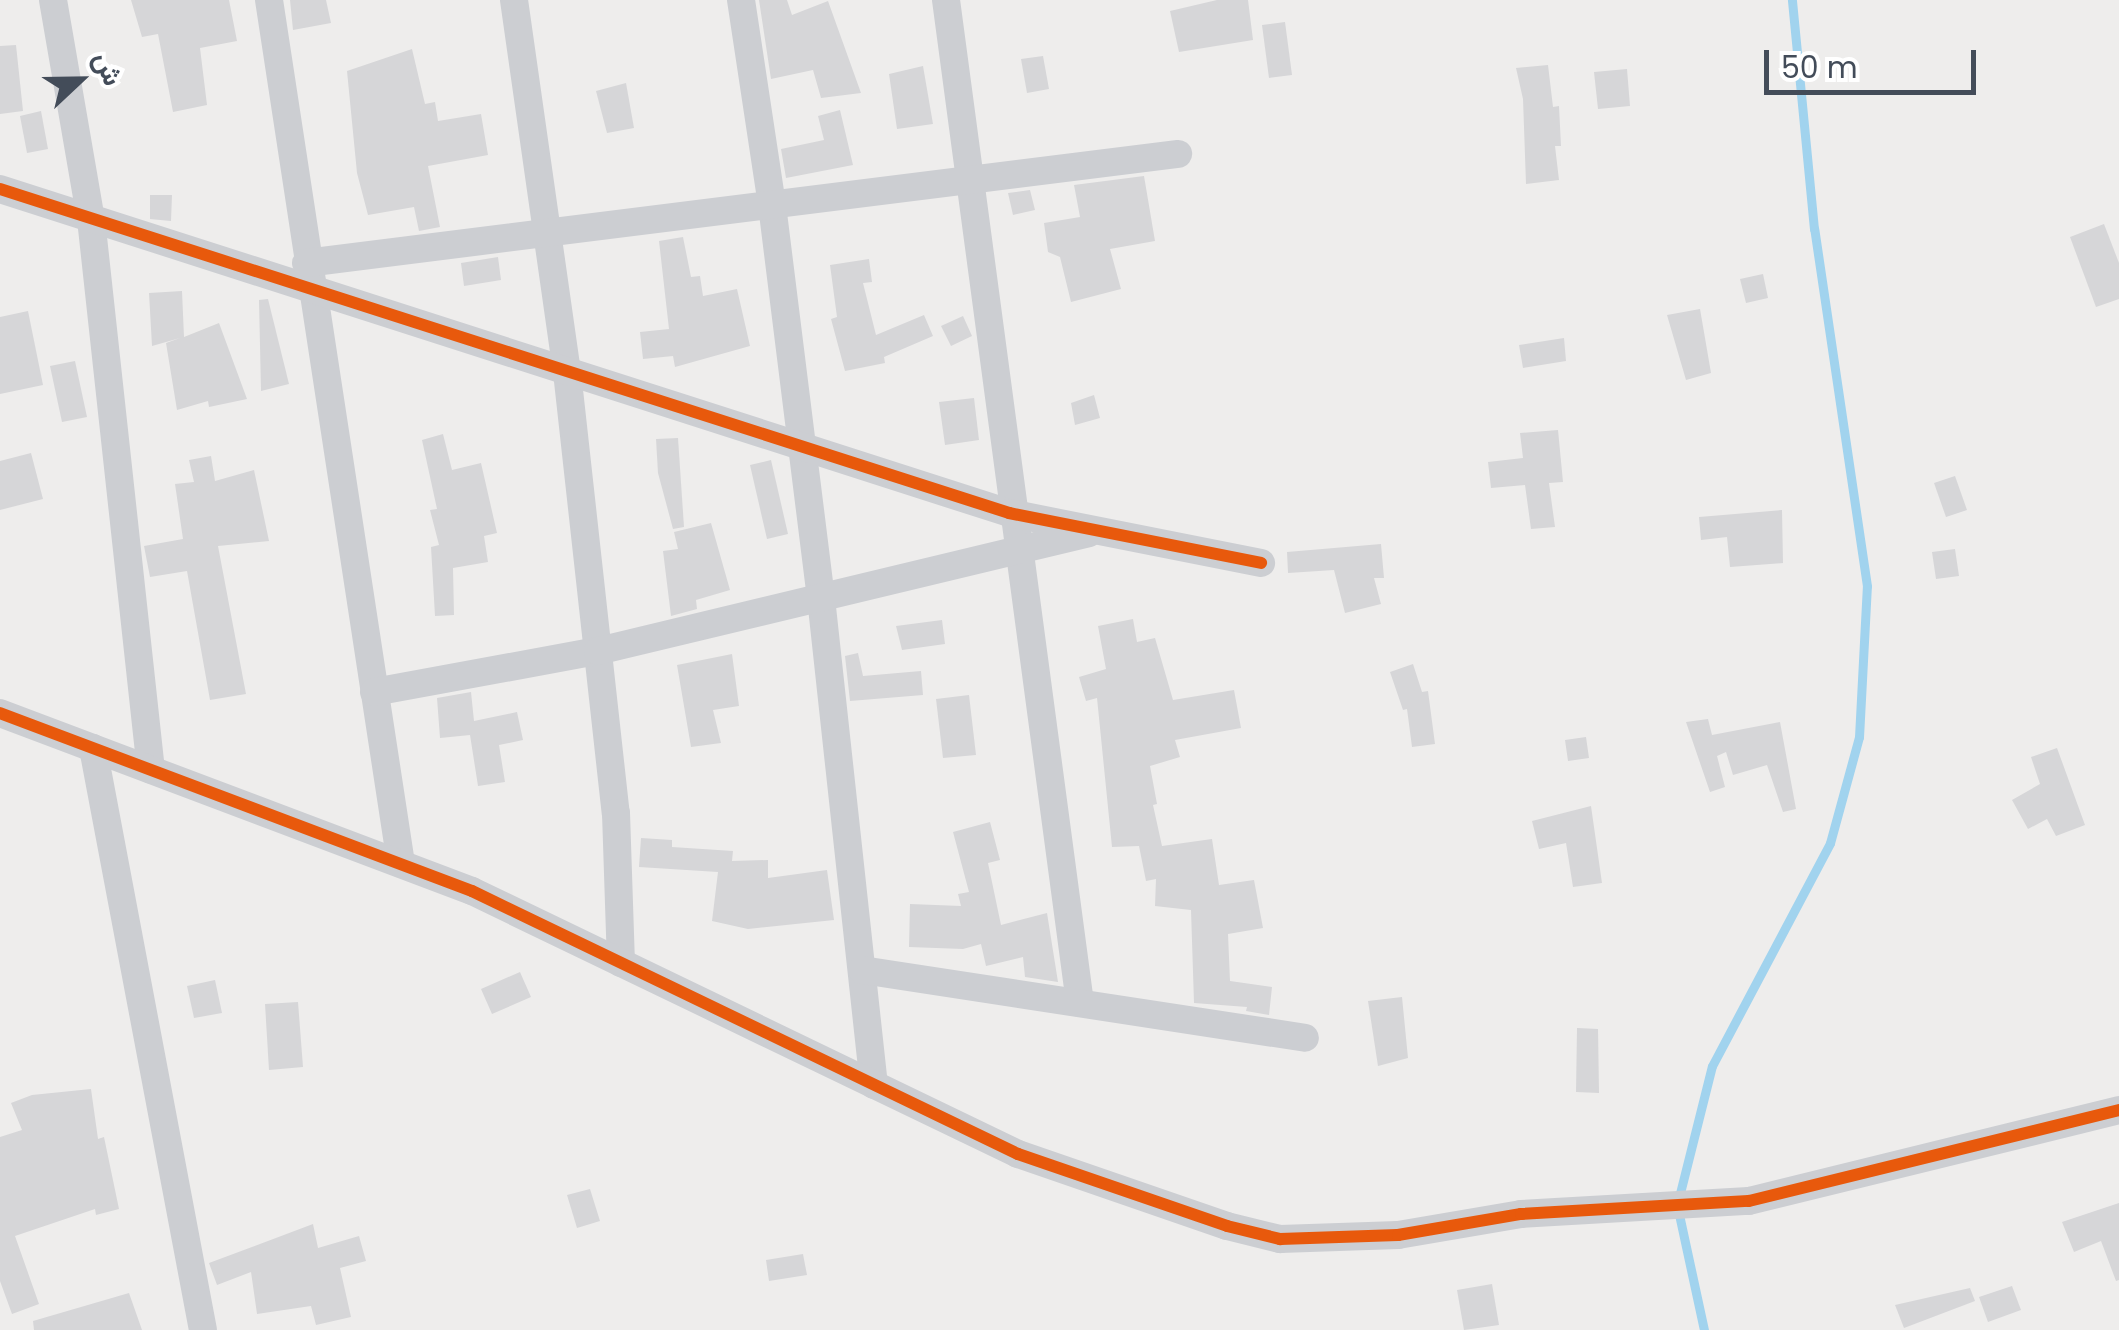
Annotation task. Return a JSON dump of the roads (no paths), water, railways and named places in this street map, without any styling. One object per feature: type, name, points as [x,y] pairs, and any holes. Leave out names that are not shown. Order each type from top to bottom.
[{"type":"street","points":[[52,0],[90,219],[151,770]]},
{"type":"street","points":[[269,0],[308,277],[401,864]]},
{"type":"street","points":[[514,0],[567,372],[616,813],[621,963]]},
{"type":"street","points":[[741,0],[772,205],[821,598],[874,1084]]},
{"type":"street","points":[[946,0],[1080,1004]]},
{"type":"street","points":[[308,277],[547,233],[1178,154]]},
{"type":"street","points":[[0,189],[90,219],[308,277],[567,372],[1017,514],[1261,563]]},
{"type":"street","points":[[374,692],[598,651],[1100,530]]},
{"type":"street","points":[[0,713],[472,891],[1018,1154],[1227,1226],[1280,1239],[1398,1234],[1521,1214],[1749,1201],[2119,1110]]},
{"type":"street","points":[[92,748],[203,1330]]},
{"type":"street","points":[[862,970],[1304,1038]]},
{"type":"waterway","points":[[1704,1330],[1677,1205],[1712,1066],[1830,843],[1859,737],[1867,586],[1814,229],[1792,0]]}]
